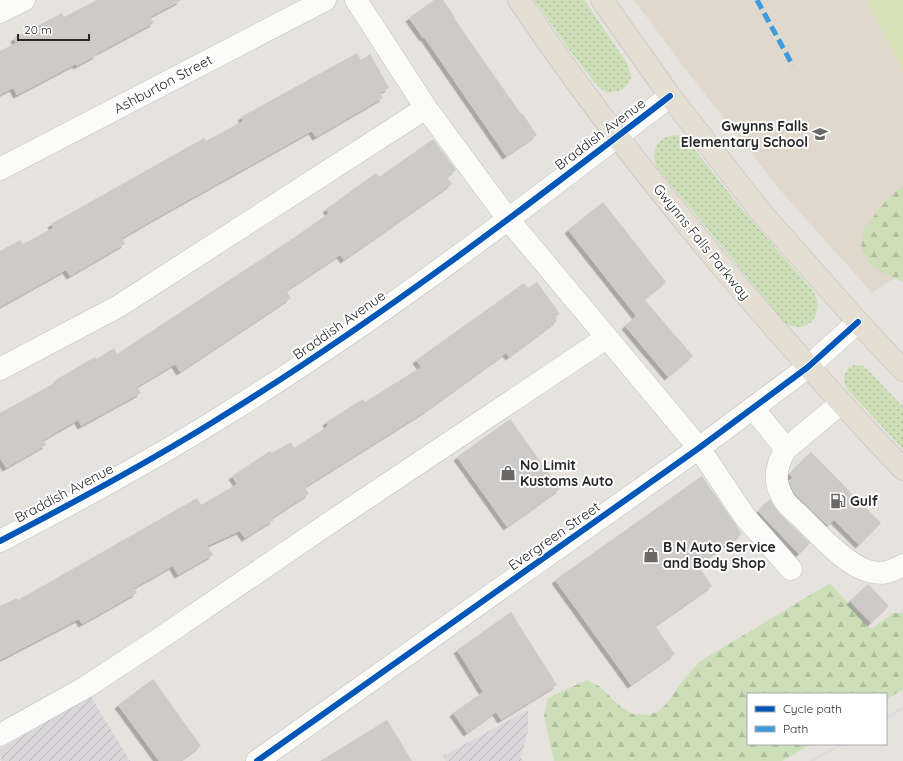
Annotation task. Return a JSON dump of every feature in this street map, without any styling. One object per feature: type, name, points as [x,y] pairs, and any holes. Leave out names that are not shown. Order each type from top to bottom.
[{"type":"main road","name":"Gwynns Falls Parkway","points":[[519,0],[617,136],[687,224],[808,367],[903,469]]},
{"type":"main road","points":[[602,0],[670,96],[760,211],[858,322],[903,370]]},
{"type":"street","points":[[0,12],[24,0]]},
{"type":"street","name":"Ashburton Street","points":[[0,169],[325,0]]},
{"type":"street","points":[[356,0],[426,108],[508,220],[699,448],[744,517],[792,569]]},
{"type":"street","name":"Braddish Avenue","points":[[0,541],[132,471],[227,414],[360,326],[508,220],[670,96]]},
{"type":"street","points":[[0,369],[119,306],[426,108]]},
{"type":"street","name":"Evergreen Street","points":[[257,761],[699,448],[808,367],[858,322]]},
{"type":"street","points":[[0,735],[86,687],[162,638],[347,511],[606,338]]},
{"type":"street","points":[[842,403],[786,449],[780,458],[777,468],[777,484],[784,500],[823,539],[853,565],[869,571],[884,574],[903,565]]},
{"type":"street","points":[[753,408],[786,449]]},
{"type":"shaded area","name":"Gwynns Falls Elementary School","points":[[634,0],[903,0],[903,272],[872,293],[780,190],[693,79]]},
{"type":"shaded area","points":[[90,695],[130,761],[1,761],[0,750]]},
{"type":"shaded area","points":[[528,710],[528,730],[521,758],[523,761],[446,761],[443,756]]},
{"type":"green space","points":[[534,0],[584,0],[627,63],[631,77],[629,83],[623,89],[618,91],[608,93],[601,89],[571,52]]},
{"type":"green space","points":[[867,0],[903,0],[903,71]]},
{"type":"green space","points":[[668,136],[680,136],[691,145],[740,207],[813,291],[817,299],[816,315],[807,325],[800,327],[792,326],[784,322],[658,169],[654,157],[656,147],[663,139]]},
{"type":"green space","points":[[903,185],[903,282],[873,268],[861,250],[863,230],[888,198]]},
{"type":"green space","points":[[854,365],[863,366],[868,370],[903,407],[903,449],[846,387],[844,379],[846,373],[850,367]]},
{"type":"green space","points":[[830,583],[871,629],[893,613],[903,613],[903,689],[887,699],[887,693],[747,693],[747,745],[810,745],[782,761],[554,761],[544,716],[548,698],[587,680],[599,686],[621,707],[632,714],[649,715],[659,711],[669,701],[681,683],[699,662]]},
{"type":"building","points":[[97,0],[182,0],[150,17],[154,23],[96,54],[97,55],[77,66],[76,64],[17,95],[13,88],[0,95],[0,51],[16,43],[14,38],[62,13],[64,17]]},
{"type":"building","points":[[434,0],[443,0],[455,17],[454,18],[537,135],[506,156],[424,37],[423,38],[409,18]]},
{"type":"building","points":[[357,53],[361,60],[370,54],[389,88],[380,93],[383,98],[316,137],[312,131],[160,216],[122,238],[125,244],[70,276],[66,270],[0,307],[0,251],[20,240],[23,244],[53,228],[51,224],[204,138],[206,141],[243,121],[241,117]]},
{"type":"building","points":[[433,139],[456,170],[447,177],[452,184],[344,260],[340,255],[286,291],[291,298],[180,372],[175,364],[137,387],[141,393],[81,426],[78,420],[43,440],[46,445],[6,468],[0,458],[0,413],[58,381],[57,379],[95,357],[96,359],[114,348],[117,354],[298,235],[329,213],[326,209],[376,173],[379,177]]},
{"type":"building","points":[[603,202],[666,282],[644,299],[693,356],[668,377],[625,326],[636,316],[568,230]]},
{"type":"building","points":[[537,282],[560,314],[555,317],[557,321],[509,357],[506,353],[426,411],[305,487],[309,494],[272,518],[274,520],[245,538],[240,531],[207,546],[213,555],[178,575],[173,566],[134,588],[137,593],[82,624],[79,619],[0,660],[0,606],[17,598],[18,600],[197,498],[201,505],[237,484],[232,476],[270,451],[272,453],[291,442],[294,448],[328,426],[326,422],[363,399],[365,402],[421,367],[416,360],[524,283],[528,288]]},
{"type":"building","name":"No Limit Kustoms Auto","points":[[510,419],[560,489],[507,527],[457,457]]},
{"type":"building","name":"Gulf","points":[[811,452],[881,523],[859,545],[834,520],[828,526],[794,493],[789,481],[793,478],[789,474]]},
{"type":"building","points":[[702,476],[742,534],[698,565],[712,586],[655,626],[675,654],[631,685],[555,580]]},
{"type":"building","points":[[770,499],[779,513],[810,543],[799,554],[758,511]]},
{"type":"building","points":[[868,584],[889,606],[871,623],[850,601]]},
{"type":"building","points":[[511,612],[557,685],[501,720],[496,712],[467,733],[453,713],[483,692],[457,650]]},
{"type":"building","points":[[153,679],[201,746],[180,761],[159,761],[118,705]]},
{"type":"building","points":[[387,720],[412,761],[320,761]]},
{"type":"railway","points":[[887,717],[903,708]]},
{"type":"railway","points":[[811,761],[840,745]]},
{"type":"marked path","points":[[757,0],[793,66]]},
{"type":"cycle path","points":[[0,541],[143,464],[284,377],[452,261],[670,96]]},
{"type":"cycle path","points":[[257,761],[699,448],[808,367],[858,322]]},
{"type":"place","name":"Gwynns Falls Elementary School","points":[[820,134]]},
{"type":"place","name":"No Limit Kustoms Auto","points":[[508,473]]},
{"type":"place","name":"Gulf","points":[[838,501]]},
{"type":"place","name":"B N Auto Service and Body Shop","points":[[651,555]]}]
